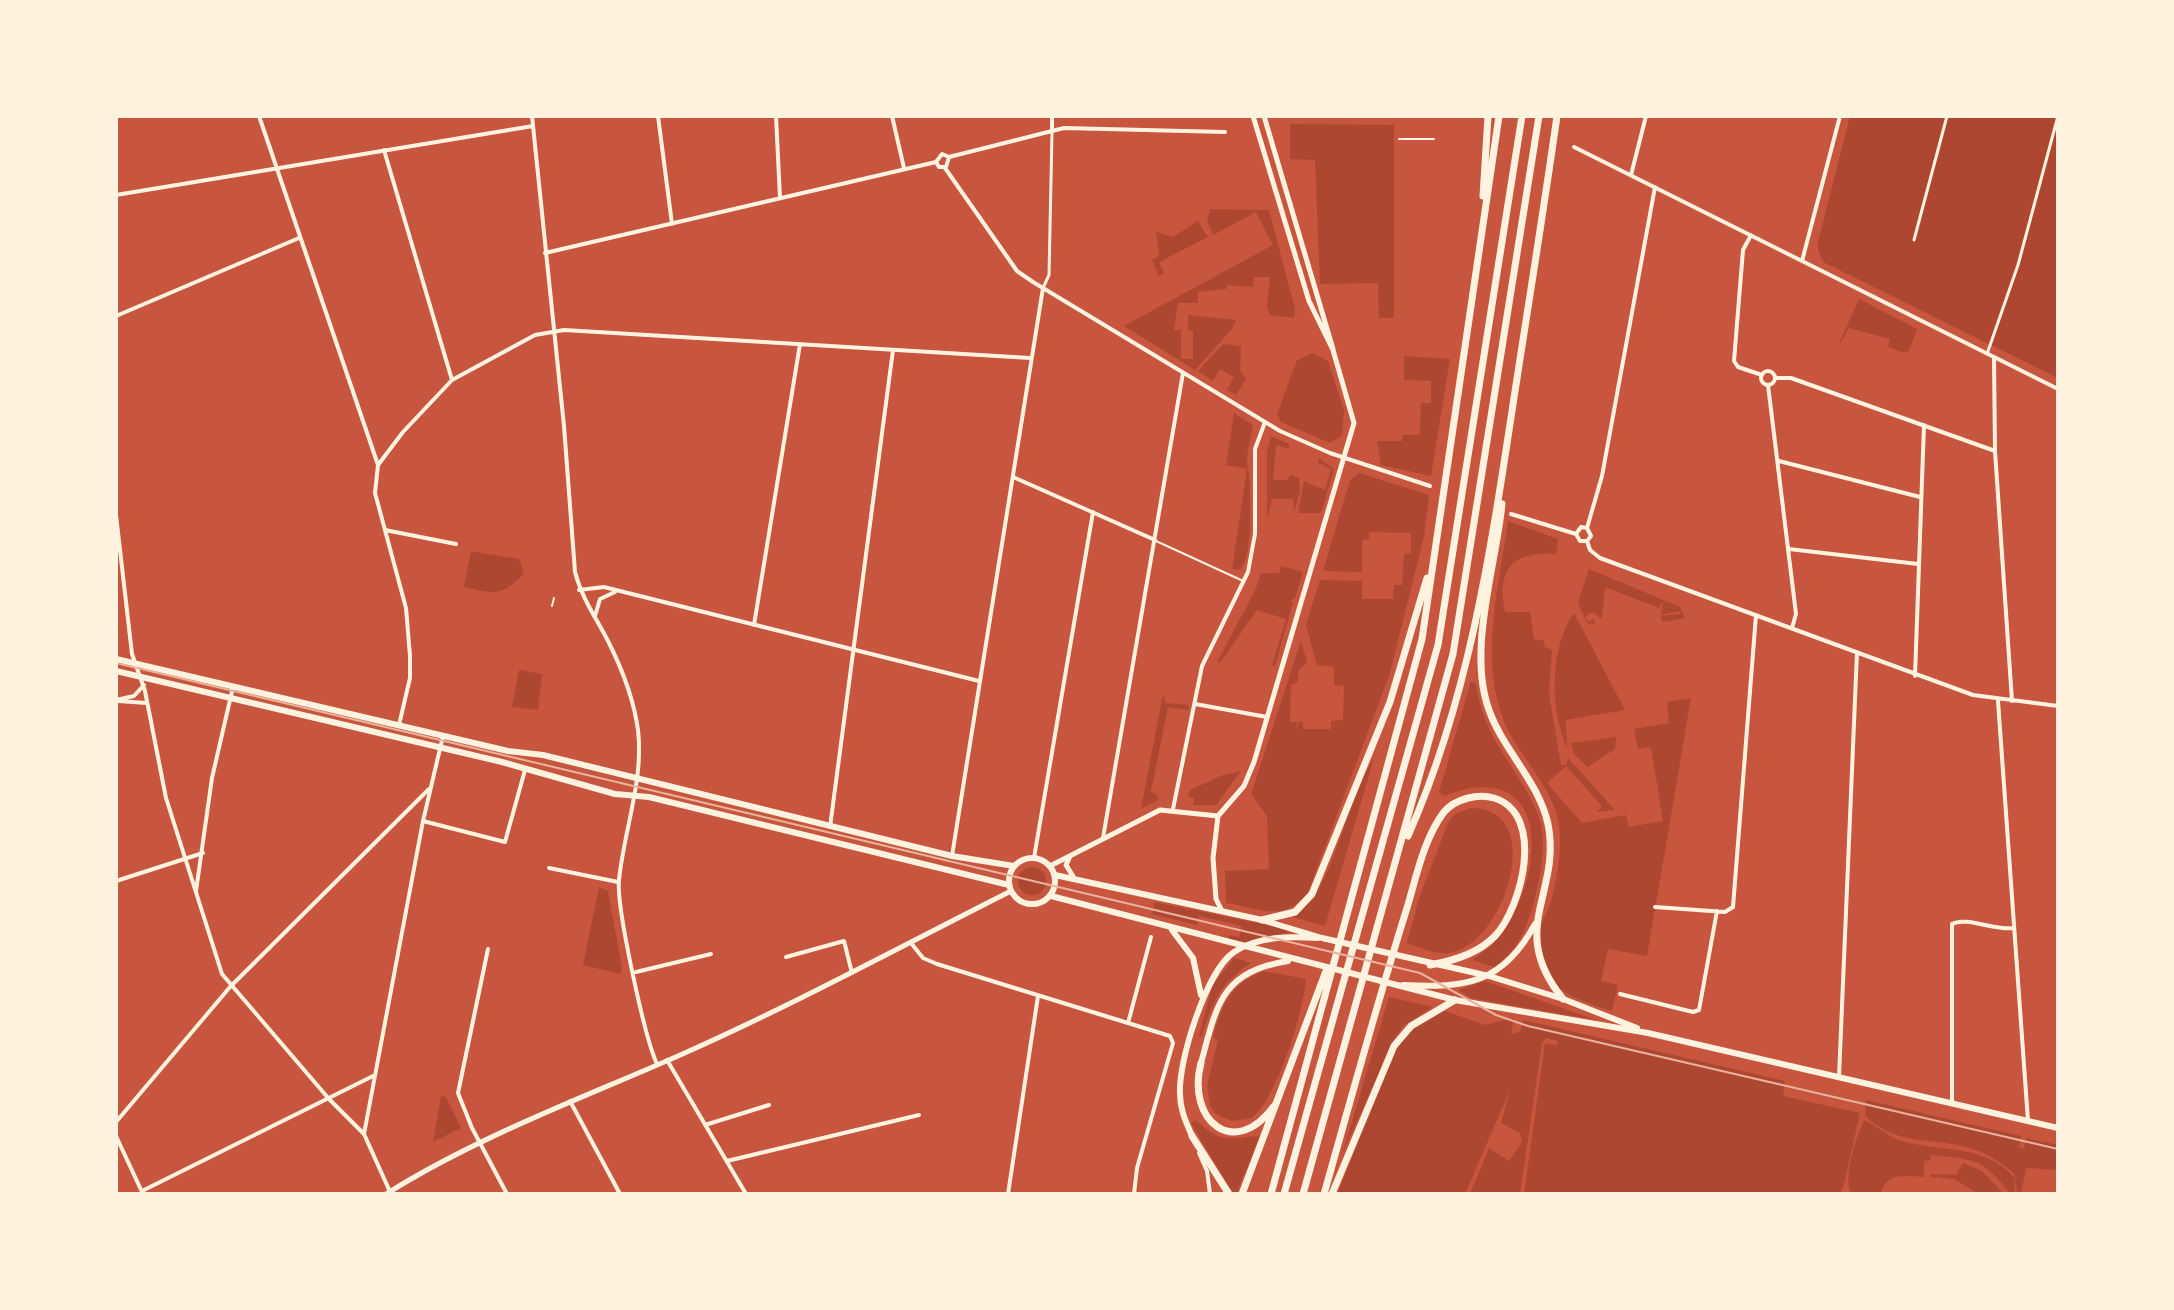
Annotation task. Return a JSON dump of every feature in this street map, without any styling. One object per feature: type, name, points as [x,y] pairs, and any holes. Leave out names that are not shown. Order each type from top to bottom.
[{"type":"highway","points":[[1483,226],[1488,116]]},
{"type":"highway","points":[[1243,1192],[1333,955],[1405,710],[1422,639],[1499,116]]},
{"type":"highway","points":[[1284,1194],[1438,645],[1522,116]]},
{"type":"highway","points":[[1303,1194],[1437,719],[1461,612],[1539,116]]},
{"type":"highway","points":[[1398,859],[1429,789],[1470,651],[1506,450],[1557,116]]},
{"type":"highway","points":[[1506,450],[1498,541],[1482,642],[1482,683],[1497,732],[1531,784],[1548,824],[1548,865],[1535,924],[1537,953],[1543,972],[1563,999]]},
{"type":"highway","points":[[1262,920],[1295,912],[1315,887],[1390,702],[1434,561]]},
{"type":"highway","points":[[1324,1194],[1401,927],[1435,828],[1446,809],[1478,796],[1494,798],[1507,805],[1519,818],[1526,847],[1511,912],[1497,934],[1480,948],[1430,965]]},
{"type":"highway","points":[[1271,1194],[1319,996]]},
{"type":"highway","points":[[1332,1194],[1394,1046],[1411,1026],[1455,1000]]},
{"type":"highway","points":[[1201,1063],[1196,1095],[1203,1113],[1218,1127],[1231,1132],[1248,1130],[1259,1124],[1280,1098]]},
{"type":"highway","points":[[1192,1136],[1229,1194]]},
{"type":"main road","points":[[116,659],[443,736],[637,777],[952,856],[1014,866]]},
{"type":"main road","points":[[116,671],[441,747],[1010,888],[1030,905],[1051,896],[1242,948],[1455,1000],[1648,1033],[2058,1128]]},
{"type":"main road","points":[[1010,888],[1014,866],[1023,859],[1034,858],[1050,866],[1055,875],[1051,896]]},
{"type":"main road","points":[[1055,875],[1262,920],[1430,965],[1489,976],[1563,999],[1648,1033]]},
{"type":"main road","points":[[1387,984],[1448,987],[1489,976],[1523,948],[1535,924]]},
{"type":"main road","points":[[1169,928],[1193,958],[1201,998]]},
{"type":"main road","points":[[1192,1136],[1182,1111],[1179,1091],[1201,998],[1220,965],[1242,948],[1276,938],[1322,938]]},
{"type":"main road","points":[[1201,1063],[1214,1015],[1226,989],[1257,967],[1292,960]]},
{"type":"street","points":[[259,116],[378,465],[375,493],[406,608],[410,656],[410,678],[399,725]]},
{"type":"street","points":[[532,116],[579,590],[609,643],[635,713],[638,733],[637,777],[618,882],[619,907],[657,1064]]},
{"type":"street","points":[[658,116],[672,224]]},
{"type":"street","points":[[776,116],[780,198]]},
{"type":"street","points":[[892,116],[904,168]]},
{"type":"street","points":[[952,856],[1030,358],[1043,288],[1049,275],[1052,116]]},
{"type":"street","points":[[1222,911],[1216,899],[1213,858],[1218,816],[1248,778],[1354,423],[1333,350],[1309,301],[1253,116]]},
{"type":"street","points":[[1264,116],[1333,340],[1333,350]]},
{"type":"street","points":[[1631,175],[1646,116]]},
{"type":"street","points":[[1802,261],[1840,116]]},
{"type":"street","points":[[1914,240],[1947,116]]},
{"type":"street","points":[[1987,354],[2018,265],[2058,116]]},
{"type":"street","points":[[116,195],[533,126]]},
{"type":"street","points":[[545,253],[936,162],[942,154],[949,157],[1052,129],[1225,132]]},
{"type":"street","points":[[1574,147],[2058,389]]},
{"type":"street","points":[[384,150],[452,380]]},
{"type":"street","points":[[945,168],[949,157]]},
{"type":"street","points":[[936,162],[945,168],[1017,271],[1265,422],[1312,447],[1430,486]]},
{"type":"street","points":[[1587,541],[1591,536],[1587,528],[1603,473],[1655,187]]},
{"type":"street","points":[[1751,235],[1743,250],[1734,361],[1738,367],[1762,375],[1770,371],[1775,378]]},
{"type":"street","points":[[116,316],[299,238]]},
{"type":"street","points":[[378,465],[403,432],[452,380],[535,335],[552,331],[1030,358]]},
{"type":"street","points":[[754,625],[800,344]]},
{"type":"street","points":[[830,827],[893,350]]},
{"type":"street","points":[[1994,357],[1995,451],[2012,701]]},
{"type":"street","points":[[1103,838],[1183,373]]},
{"type":"street","points":[[1762,375],[1762,382],[1768,385]]},
{"type":"street","points":[[1768,385],[1775,378],[1791,378],[1995,451]]},
{"type":"street","points":[[1768,385],[1796,614],[1792,628]]},
{"type":"street","points":[[1173,809],[1202,666],[1245,582],[1255,534],[1255,449],[1265,422]]},
{"type":"street","points":[[1915,676],[1924,425]]},
{"type":"street","points":[[1779,461],[1921,497]]},
{"type":"street","points":[[1013,477],[1155,540]]},
{"type":"street","points":[[1034,858],[1093,512]]},
{"type":"street","points":[[1511,514],[1576,534],[1580,541],[1587,541]]},
{"type":"street","points":[[116,515],[134,663],[144,685],[166,798],[222,974],[329,1099],[364,1134],[389,1193],[417,1175],[570,1101],[667,1060],[852,973],[1010,888]]},
{"type":"street","points":[[1576,534],[1579,528],[1587,528]]},
{"type":"street","points":[[385,530],[456,544]]},
{"type":"street","points":[[1587,541],[1590,550],[1600,558],[1915,676],[1998,700],[2058,706]]},
{"type":"street","points":[[1789,549],[1918,564]]},
{"type":"street","points":[[579,590],[592,586],[617,591],[979,681]]},
{"type":"street","points":[[594,618],[600,599],[617,591]]},
{"type":"street","points":[[1655,907],[1717,911],[1733,907],[1756,615]]},
{"type":"street","points":[[1839,1077],[1857,652]]},
{"type":"street","points":[[134,696],[144,685]]},
{"type":"street","points":[[196,893],[212,778],[233,686]]},
{"type":"street","points":[[116,700],[134,696],[147,701]]},
{"type":"street","points":[[116,700],[147,701]]},
{"type":"street","points":[[1998,700],[2028,1121]]},
{"type":"street","points":[[1195,704],[1267,717]]},
{"type":"street","points":[[364,1134],[423,821],[443,736]]},
{"type":"street","points":[[423,821],[508,840],[525,770]]},
{"type":"street","points":[[116,1122],[230,987],[430,787]]},
{"type":"street","points":[[1050,866],[1160,810],[1218,816]]},
{"type":"street","points":[[116,881],[203,853]]},
{"type":"street","points":[[1070,856],[1066,865],[1074,879]]},
{"type":"street","points":[[549,868],[618,882]]},
{"type":"street","points":[[1620,994],[1693,1012],[1699,1010],[1717,911]]},
{"type":"street","points":[[1952,1104],[1952,924],[1959,921],[1997,930],[2014,928]]},
{"type":"street","points":[[1128,1023],[1151,937]]},
{"type":"street","points":[[786,957],[844,941],[852,973]]},
{"type":"street","points":[[911,943],[923,958],[937,964],[1170,1036],[1173,1043],[1137,1168],[1134,1194]]},
{"type":"street","points":[[488,949],[458,1093],[480,1145],[507,1194]]},
{"type":"street","points":[[635,972],[711,954]]},
{"type":"street","points":[[1008,1194],[1038,996]]},
{"type":"street","points":[[667,1060],[746,1194]]},
{"type":"street","points":[[116,1136],[142,1192],[373,1076]]},
{"type":"street","points":[[570,1101],[620,1194]]},
{"type":"street","points":[[705,1125],[769,1105]]},
{"type":"street","points":[[727,1161],[919,1115]]},
{"type":"street","points":[[1192,1136],[1207,1171],[1210,1194]]},
{"type":"lane","points":[[1399,139],[1434,139]]},
{"type":"lane","points":[[1155,540],[1245,582]]},
{"type":"lane","points":[[552,606],[554,598]]},
{"type":"shaded area","points":[[1850,116],[2058,116],[2058,378],[1823,262],[1817,246]]},
{"type":"shaded area","points":[[1290,124],[1394,125],[1394,318],[1379,318],[1378,283],[1320,284],[1315,160],[1290,159]]},
{"type":"shaded area","points":[[1210,209],[1269,210],[1295,309],[1294,318],[1270,315],[1267,307],[1270,277],[1254,277],[1253,287],[1227,285],[1226,289],[1198,292],[1198,303],[1178,303],[1174,330],[1181,330],[1181,359],[1193,359],[1193,331],[1188,330],[1188,315],[1236,320],[1232,329],[1195,370],[1124,326],[1273,245],[1256,212],[1213,235],[1207,221]]},
{"type":"shaded area","points":[[1198,221],[1208,237],[1159,262],[1164,273],[1159,276],[1152,260],[1159,256],[1156,232],[1173,237]]},
{"type":"shaded area","points":[[1859,299],[1917,329],[1909,351],[1904,353],[1888,347],[1890,339],[1849,328],[1836,350]]},
{"type":"shaded area","points":[[1223,344],[1241,346],[1240,370],[1246,379],[1236,395],[1227,390],[1234,377],[1220,369],[1213,381],[1198,371]]},
{"type":"shaded area","points":[[1313,353],[1328,361],[1344,410],[1342,436],[1330,443],[1281,422],[1277,414],[1297,360]]},
{"type":"shaded area","points":[[1404,356],[1450,359],[1431,476],[1381,465],[1377,441],[1402,441],[1402,435],[1420,435],[1421,403],[1431,403],[1431,381],[1404,380]]},
{"type":"shaded area","points":[[1234,413],[1253,425],[1247,458],[1250,505],[1248,551],[1240,570],[1232,569],[1247,469],[1226,465]]},
{"type":"shaded area","points":[[1271,436],[1289,444],[1289,449],[1276,445],[1273,480],[1288,480],[1290,475],[1299,478],[1300,492],[1294,512],[1293,499],[1272,499],[1267,519],[1267,452]]},
{"type":"shaded area","points":[[1319,458],[1334,469],[1321,513],[1298,513],[1304,481],[1325,490],[1331,469],[1318,463]]},
{"type":"shaded area","points":[[1359,473],[1429,495],[1424,537],[1390,673],[1307,895],[1279,911],[1226,903],[1225,871],[1269,869],[1267,816],[1251,794],[1301,641],[1307,662],[1298,671],[1298,682],[1291,685],[1290,722],[1297,722],[1296,729],[1299,722],[1303,722],[1303,729],[1331,729],[1331,721],[1343,720],[1344,686],[1334,685],[1334,667],[1317,665],[1306,625],[1320,580],[1362,581],[1362,599],[1393,599],[1394,585],[1402,585],[1404,554],[1411,553],[1411,533],[1369,532],[1369,539],[1362,540],[1362,572],[1323,571],[1350,480]]},
{"type":"shaded area","points":[[1508,521],[1558,539],[1556,554],[1529,556],[1511,565],[1503,584],[1503,597],[1505,612],[1530,612],[1534,639],[1544,641],[1545,647],[1552,650],[1549,694],[1561,765],[1566,765],[1568,758],[1615,810],[1597,812],[1602,806],[1566,766],[1547,783],[1582,823],[1626,815],[1629,827],[1663,821],[1651,747],[1638,749],[1634,729],[1669,723],[1667,702],[1691,698],[1647,956],[1608,949],[1601,981],[1618,985],[1612,1011],[1576,998],[1558,987],[1545,966],[1540,949],[1539,932],[1551,902],[1558,869],[1559,830],[1554,808],[1543,784],[1508,730],[1494,679],[1493,626]]},
{"type":"shaded area","points":[[471,551],[519,559],[524,574],[496,592],[464,587]]},
{"type":"shaded area","points":[[1281,566],[1303,572],[1295,598],[1290,601],[1293,603],[1275,666],[1272,665],[1286,619],[1257,610],[1220,663],[1217,662],[1255,591],[1261,573],[1279,573]]},
{"type":"shaded area","points":[[1589,569],[1680,607],[1685,618],[1662,622],[1661,616],[1680,614],[1679,611],[1661,615],[1663,602],[1659,608],[1605,587],[1602,619],[1593,612],[1585,616],[1588,622],[1594,619],[1595,625],[1587,623],[1578,603]]},
{"type":"shaded area","points":[[1574,613],[1625,710],[1566,720],[1567,748],[1557,716],[1555,679],[1560,644]]},
{"type":"shaded area","points":[[519,670],[542,674],[538,710],[512,707]]},
{"type":"shaded area","points":[[1471,681],[1476,684],[1480,704],[1493,736],[1536,810],[1543,844],[1537,890],[1528,920],[1515,946],[1494,967],[1472,960],[1497,939],[1516,909],[1528,876],[1532,843],[1527,815],[1511,794],[1484,787],[1444,796],[1439,792]]},
{"type":"shaded area","points":[[1163,694],[1166,703],[1189,705],[1188,710],[1168,707],[1151,792],[1157,795],[1158,800],[1141,809]]},
{"type":"shaded area","points":[[1616,737],[1615,749],[1588,767],[1574,754],[1571,743]]},
{"type":"shaded area","points":[[1374,758],[1325,926],[1293,917],[1308,904],[1320,887],[1355,796]]},
{"type":"shaded area","points":[[1241,771],[1216,805],[1193,805],[1194,798],[1188,797],[1190,790],[1223,775]]},
{"type":"shaded area","points":[[1471,808],[1495,814],[1508,830],[1513,852],[1510,878],[1501,904],[1487,927],[1469,945],[1444,953],[1407,943],[1419,898],[1448,823],[1455,814]]},
{"type":"shaded area","points":[[1032,867],[1042,871],[1046,881],[1042,891],[1032,895],[1022,891],[1018,881],[1022,871]]},
{"type":"shaded area","points":[[599,887],[608,891],[622,968],[620,974],[583,965]]},
{"type":"shaded area","points":[[1154,902],[1292,932],[1238,943],[1228,940],[1230,935],[1239,937],[1242,926],[1199,916],[1197,925],[1152,914]]},
{"type":"shaded area","points":[[1234,958],[1251,963],[1225,986],[1209,1014],[1202,1037],[1199,1036],[1212,986]]},
{"type":"shaded area","points":[[1264,971],[1306,979],[1304,994],[1288,1053],[1271,1092],[1252,1118],[1232,1121],[1216,1114],[1210,1105],[1207,1086],[1218,1040],[1213,1038],[1224,1006],[1235,989]]},
{"type":"shaded area","points":[[1485,981],[1596,1020],[1471,998],[1458,990]]},
{"type":"shaded area","points":[[1389,997],[1433,1007],[1404,1025],[1395,1038],[1343,1152]]},
{"type":"shaded area","points":[[1445,1011],[1485,1025],[1514,1018],[1511,1034],[1520,1032],[1523,1020],[1785,1081],[1783,1096],[1860,1113],[1843,1188],[1839,1194],[1524,1194],[1545,1043],[1557,1045],[1558,1041],[1546,1038],[1542,1043],[1520,1194],[1470,1194],[1489,1148],[1509,1161],[1522,1142],[1520,1133],[1501,1123],[1510,1090],[1465,1194],[1337,1194],[1396,1048],[1415,1028]]},
{"type":"shaded area","points":[[441,1096],[446,1097],[461,1128],[433,1142]]},
{"type":"shaded area","points":[[1866,1100],[2021,1136],[2019,1148],[2024,1149],[2026,1138],[2058,1145],[2058,1170],[2026,1168],[2021,1194],[2017,1192],[2014,1173],[1996,1160],[1961,1146],[1891,1133],[1865,1116]]},
{"type":"shaded area","points":[[1196,1120],[1220,1137],[1260,1136],[1236,1194],[1233,1194],[1191,1123]]},
{"type":"shaded area","points":[[1864,1120],[1902,1141],[1989,1159],[2014,1177],[2015,1193],[2011,1194],[1992,1173],[1977,1163],[1931,1155],[1931,1160],[1924,1161],[1924,1177],[1892,1179],[1883,1187],[1881,1194],[1851,1194],[1849,1167]]},
{"type":"shaded area","points":[[1963,1163],[1982,1171],[2004,1194],[1979,1194],[1954,1179],[1931,1177],[1930,1174],[1956,1175]]},
{"type":"tram line","points":[[116,663],[1420,973],[1496,1015],[1528,1026],[2058,1149]]}]
